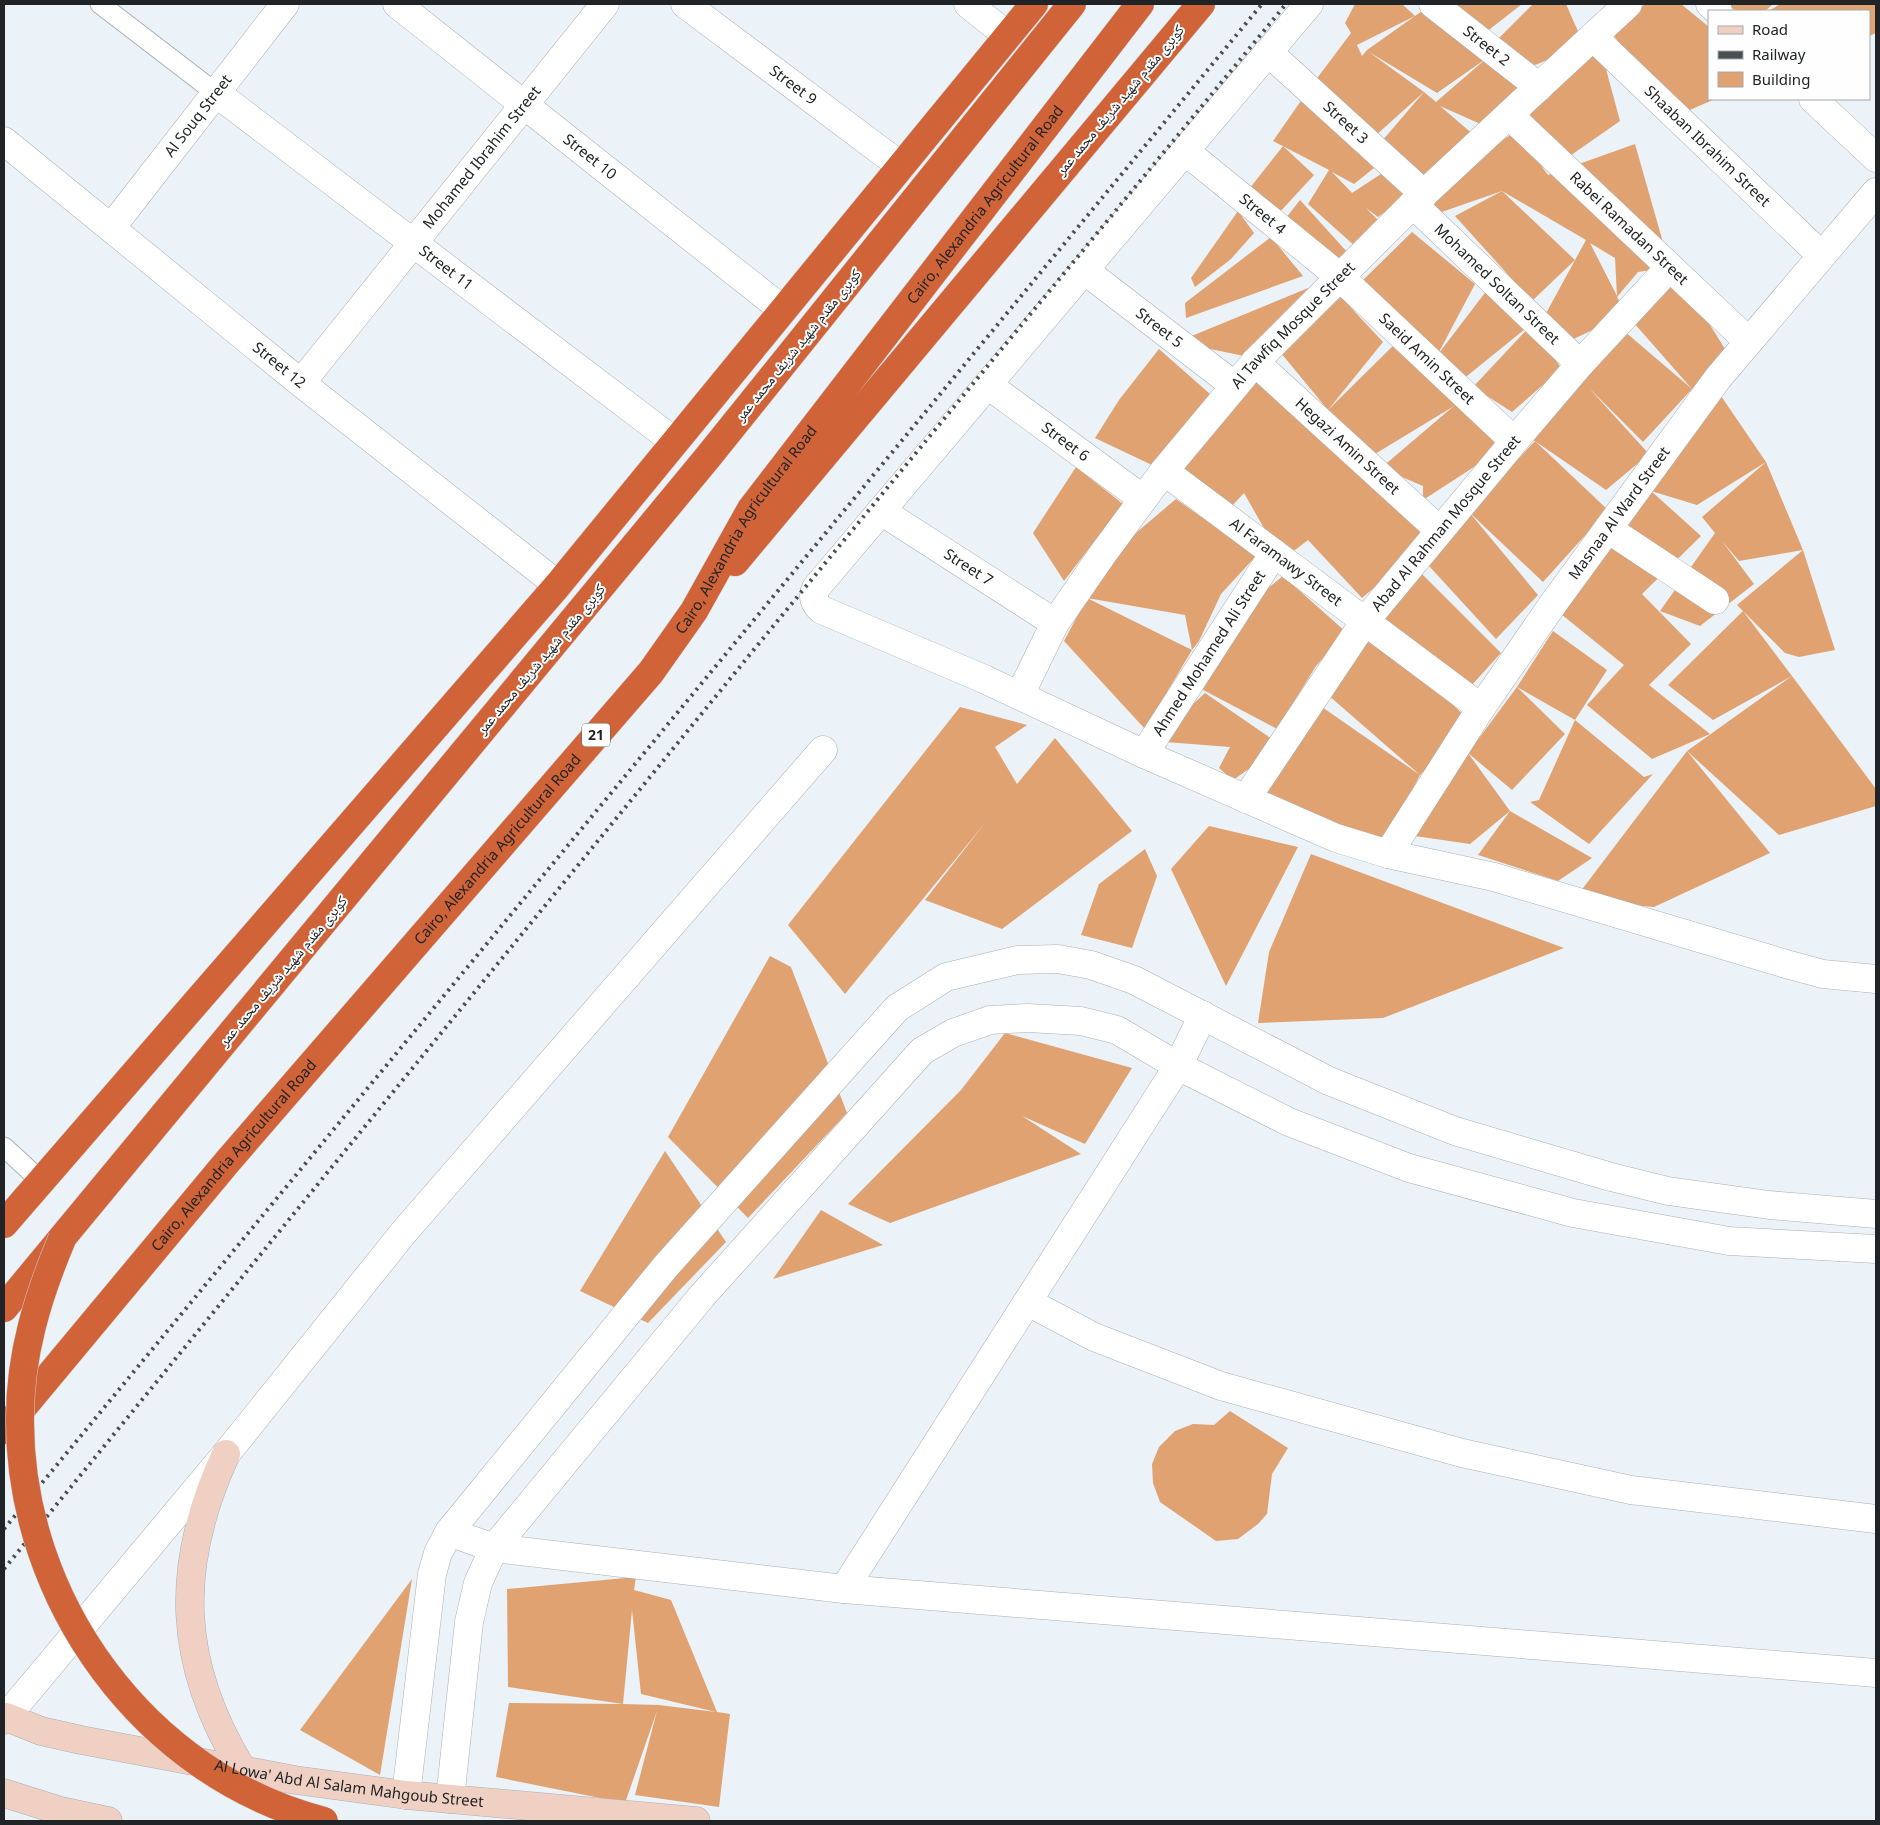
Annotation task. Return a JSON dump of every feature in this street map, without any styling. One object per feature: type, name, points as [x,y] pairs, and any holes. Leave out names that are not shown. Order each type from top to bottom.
[{"type":"highway","points":[[4,1224],[558,585],[1034,4]]},
{"type":"highway","name":"كوبرى مقدم شهيد شريف محمد عمر","points":[[4,1308],[708,457],[1072,4]]},
{"type":"highway","name":"Cairo, Alexandria Agricultural Road","points":[[4,1430],[228,1161],[650,672],[694,611],[751,509],[1140,4]]},
{"type":"highway","name":"كوبرى مقدم شهيد شريف محمد عمر","points":[[694,611],[1201,4]]},
{"type":"highway","points":[[62,1238],[44,1281],[30,1326],[22,1372],[20,1417],[22,1464],[29,1509],[41,1553],[58,1595],[78,1634],[103,1671],[164,1736],[199,1763],[237,1786],[277,1805],[324,1821]]},
{"type":"street","name":"Al Souq Street","points":[[111,228],[285,4]]},
{"type":"street","name":"Street 10","points":[[397,4],[784,310]]},
{"type":"street","name":"Mohamed Ibrahim Street","points":[[301,383],[605,4]]},
{"type":"street","name":"Street 9","points":[[685,4],[902,166]]},
{"type":"street","points":[[968,4],[1008,36]]},
{"type":"street","points":[[1309,4],[816,588],[814,592],[816,604],[822,610],[1020,695],[1144,754],[1336,838],[1388,854],[1494,877],[1823,974],[1876,979]]},
{"type":"street","name":"Street 2","points":[[1433,4],[1540,87]]},
{"type":"street","name":"Al Tawfiq Mosque Street","points":[[1020,695],[1055,623],[1164,471],[1255,362],[1419,199],[1628,4]]},
{"type":"street","name":"Shaaban Ibrahim Street","points":[[1593,38],[1821,255]]},
{"type":"street","name":"Street 3","points":[[1268,52],[1419,199]]},
{"type":"street","name":"Street 11","points":[[216,93],[675,442]]},
{"type":"street","points":[[1814,100],[1876,158]]},
{"type":"street","name":"Rabei Ramadan Street","points":[[1509,115],[1748,341]]},
{"type":"street","name":"Street 12","points":[[4,141],[301,383],[558,585]]},
{"type":"street","name":"Street 4","points":[[1184,151],[1340,277]]},
{"type":"street","name":"Masnaa Al Ward Street","points":[[1388,854],[1481,708],[1718,378],[1876,192]]},
{"type":"street","name":"Mohamed Soltan Street","points":[[1419,199],[1580,364]]},
{"type":"street","name":"Abad Al Rahman Mosque Street","points":[[1246,799],[1365,622],[1439,530],[1580,364],[1670,267]]},
{"type":"street","name":"Street 5","points":[[1084,270],[1235,386]]},
{"type":"street","name":"Saeid Amin Street","points":[[1340,277],[1514,441]]},
{"type":"street","name":"Hegazi Amin Street","points":[[1255,362],[1439,530]]},
{"type":"street","name":"Street 6","points":[[988,385],[1143,499]]},
{"type":"street","name":"Al Faramawy Street","points":[[1164,471],[1481,708]]},
{"type":"street","name":"Street 7","points":[[881,511],[1055,623]]},
{"type":"street","points":[[1608,529],[1716,600]]},
{"type":"street","name":"Ahmed Mohamed Ali Street","points":[[1144,754],[1274,553]]},
{"type":"street","points":[[5,1719],[226,1454],[404,1232],[823,750]]},
{"type":"street","points":[[406,1795],[432,1574],[438,1553],[450,1532],[666,1266],[897,1008],[946,977],[1017,960],[1058,959],[1091,965],[1134,980],[1329,1081],[1455,1131],[1611,1177],[1668,1191],[1769,1205],[1876,1214]]},
{"type":"street","points":[[844,1589],[1178,1066],[1203,1015]]},
{"type":"street","points":[[450,1798],[469,1622],[478,1583],[494,1548],[702,1296],[922,1051],[953,1033],[990,1020],[1028,1018],[1081,1021],[1117,1030],[1178,1066],[1288,1122],[1358,1151],[1409,1168],[1573,1213],[1730,1241],[1876,1249]]},
{"type":"street","points":[[1028,1302],[1094,1337],[1221,1386],[1462,1453],[1631,1490],[1876,1519]]},
{"type":"street","points":[[226,1454],[210,1488],[199,1523],[192,1559],[190,1587],[191,1633],[208,1705],[223,1738],[242,1770]]},
{"type":"street","points":[[450,1532],[494,1548],[844,1589],[1876,1673]]},
{"type":"street","name":"Al Lowa' Abd Al Salam Mahgoub Street","points":[[5,1719],[41,1731],[295,1780],[406,1795],[696,1821]]},
{"type":"street","points":[[4,1793],[61,1811],[108,1821]]},
{"type":"lane","points":[[100,4],[216,93]]},
{"type":"lane","points":[[4,1147],[41,1181]]},
{"type":"building","points":[[1355,4],[1402,4],[1415,16],[1425,9],[1525,85],[1485,126],[1440,106],[1475,136],[1425,177],[1382,141],[1424,92],[1375,136],[1309,89],[1351,33],[1345,23]],"holes":[[[1415,16],[1367,50],[1362,56],[1357,45]],[[1369,52],[1437,93],[1487,58],[1436,102]]]},
{"type":"building","points":[[1434,4],[1522,4],[1485,33]]},
{"type":"building","points":[[1533,4],[1566,4],[1584,45],[1535,65],[1497,40]]},
{"type":"building","points":[[1645,4],[1681,4],[1708,26],[1708,100],[1713,100],[1676,116],[1611,32]]},
{"type":"building","points":[[1725,4],[1773,4],[1766,10],[1735,10]]},
{"type":"building","points":[[1780,4],[1876,4],[1876,33],[1870,36],[1870,10],[1771,10]]},
{"type":"building","points":[[1599,43],[1620,121],[1567,158],[1521,104]]},
{"type":"building","points":[[1305,95],[1374,168],[1354,184],[1332,172],[1352,193],[1384,172],[1408,195],[1378,217],[1366,208],[1381,223],[1356,247],[1308,204],[1329,170],[1273,141]]},
{"type":"building","points":[[1516,131],[1548,175],[1635,144],[1670,267],[1638,272],[1617,297],[1626,314],[1561,345],[1544,317],[1586,240],[1502,191],[1436,214],[1424,194]],"holes":[[[1590,243],[1615,258],[1617,296]]]},
{"type":"building","points":[[1283,146],[1314,175],[1278,214],[1242,198]]},
{"type":"building","points":[[1502,191],[1575,260],[1532,301],[1455,216]]},
{"type":"building","points":[[1300,200],[1348,253],[1319,277],[1271,237]]},
{"type":"building","points":[[1238,211],[1254,233],[1231,259],[1195,287],[1191,278]]},
{"type":"building","points":[[1412,232],[1475,284],[1439,352],[1360,283]]},
{"type":"building","points":[[1271,237],[1303,276],[1186,318],[1185,303]]},
{"type":"building","points":[[1680,277],[1725,349],[1692,389],[1626,314]]},
{"type":"building","points":[[1494,281],[1535,321],[1462,380],[1439,353]]},
{"type":"building","points":[[1313,286],[1244,356],[1177,342]]},
{"type":"building","points":[[1341,297],[1383,342],[1328,410],[1281,353]]},
{"type":"building","points":[[1535,321],[1561,369],[1512,412],[1473,387]]},
{"type":"building","points":[[1617,325],[1692,389],[1643,442],[1589,388],[1649,454],[1606,490],[1522,432]]},
{"type":"building","points":[[1403,336],[1459,403],[1375,454],[1328,410]]},
{"type":"building","points":[[1159,349],[1210,394],[1154,466],[1095,438],[1119,400]]},
{"type":"building","points":[[1265,371],[1432,538],[1362,598],[1308,540],[1282,560],[1244,493],[1229,509],[1164,471]]},
{"type":"building","points":[[1721,396],[1766,462],[1697,505],[1638,487]]},
{"type":"building","points":[[1455,405],[1511,443],[1423,500],[1423,486],[1381,468]]},
{"type":"building","points":[[1535,441],[1608,510],[1543,582],[1469,512]]},
{"type":"building","points":[[1766,462],[1803,550],[1739,561],[1722,541],[1754,584],[1700,626],[1660,611],[1715,533],[1702,517]]},
{"type":"building","points":[[1076,467],[1123,504],[1064,581],[1033,533]]},
{"type":"building","points":[[1650,490],[1701,536],[1642,594],[1691,644],[1649,685],[1710,734],[1652,759],[1587,705],[1624,665],[1561,614]]},
{"type":"building","points":[[1176,499],[1256,556],[1221,594],[1199,641],[1192,650],[1185,615],[1087,598],[1130,538]]},
{"type":"building","points":[[1469,512],[1538,595],[1496,639],[1419,555]]},
{"type":"building","points":[[1803,550],[1835,650],[1799,657],[1785,653],[1737,605]]},
{"type":"building","points":[[1412,564],[1501,653],[1470,687],[1377,630]]},
{"type":"building","points":[[1283,576],[1346,632],[1316,666],[1277,729],[1190,683],[1233,616]]},
{"type":"building","points":[[1087,598],[1192,650],[1145,729],[1064,641]]},
{"type":"building","points":[[1743,611],[1792,676],[1713,720],[1668,685]]},
{"type":"building","points":[[1365,621],[1472,723],[1420,775],[1320,688]]},
{"type":"building","points":[[1553,631],[1607,670],[1575,720],[1517,687]]},
{"type":"building","points":[[1792,676],[1876,789],[1876,806],[1779,835],[1687,751]]},
{"type":"building","points":[[1517,687],[1565,734],[1512,790],[1468,753]]},
{"type":"building","points":[[1205,693],[1282,746],[1233,780],[1219,768],[1230,747],[1153,741]]},
{"type":"building","points":[[1319,705],[1420,775],[1385,843],[1261,793]]},
{"type":"building","points":[[960,707],[1027,725],[995,747],[1017,784],[1055,738],[1132,831],[1002,929],[925,900],[985,823],[845,994],[788,925]]},
{"type":"building","points":[[1575,720],[1644,777],[1653,774],[1589,844],[1530,802],[1539,800]]},
{"type":"building","points":[[1687,751],[1770,853],[1654,907],[1574,900]]},
{"type":"building","points":[[1468,753],[1510,811],[1470,844],[1401,834]]},
{"type":"building","points":[[1510,811],[1592,858],[1558,881],[1478,855]]},
{"type":"building","points":[[1209,826],[1298,847],[1226,986],[1171,869]]},
{"type":"building","points":[[1145,849],[1157,876],[1132,948],[1081,935],[1099,884]]},
{"type":"building","points":[[1311,854],[1564,948],[1383,1018],[1258,1023],[1269,952]]},
{"type":"building","points":[[770,956],[791,967],[847,1113],[748,1218],[668,1137]]},
{"type":"building","points":[[1005,1033],[1132,1068],[1085,1144],[1022,1116],[1081,1154],[890,1223],[848,1204],[961,1090]]},
{"type":"building","points":[[665,1151],[726,1242],[648,1323],[580,1291]]},
{"type":"building","points":[[821,1210],[883,1245],[773,1279]]},
{"type":"building","points":[[1230,1411],[1288,1448],[1272,1474],[1267,1514],[1258,1524],[1238,1539],[1216,1541],[1160,1502],[1153,1483],[1152,1464],[1159,1447],[1175,1431],[1193,1424],[1214,1425]]},
{"type":"building","points":[[636,1577],[634,1590],[671,1600],[717,1712],[730,1714],[719,1807],[635,1795],[657,1711],[625,1803],[496,1777],[509,1703],[623,1704],[508,1687],[507,1589]],"holes":[[[632,1610],[641,1694],[716,1712],[659,1705],[623,1704]]]},
{"type":"building","points":[[412,1579],[380,1775],[300,1730]]},
{"type":"railway","points":[[4,1529],[1262,4]]},
{"type":"railway","points":[[4,1569],[756,647],[1286,4]]}]
